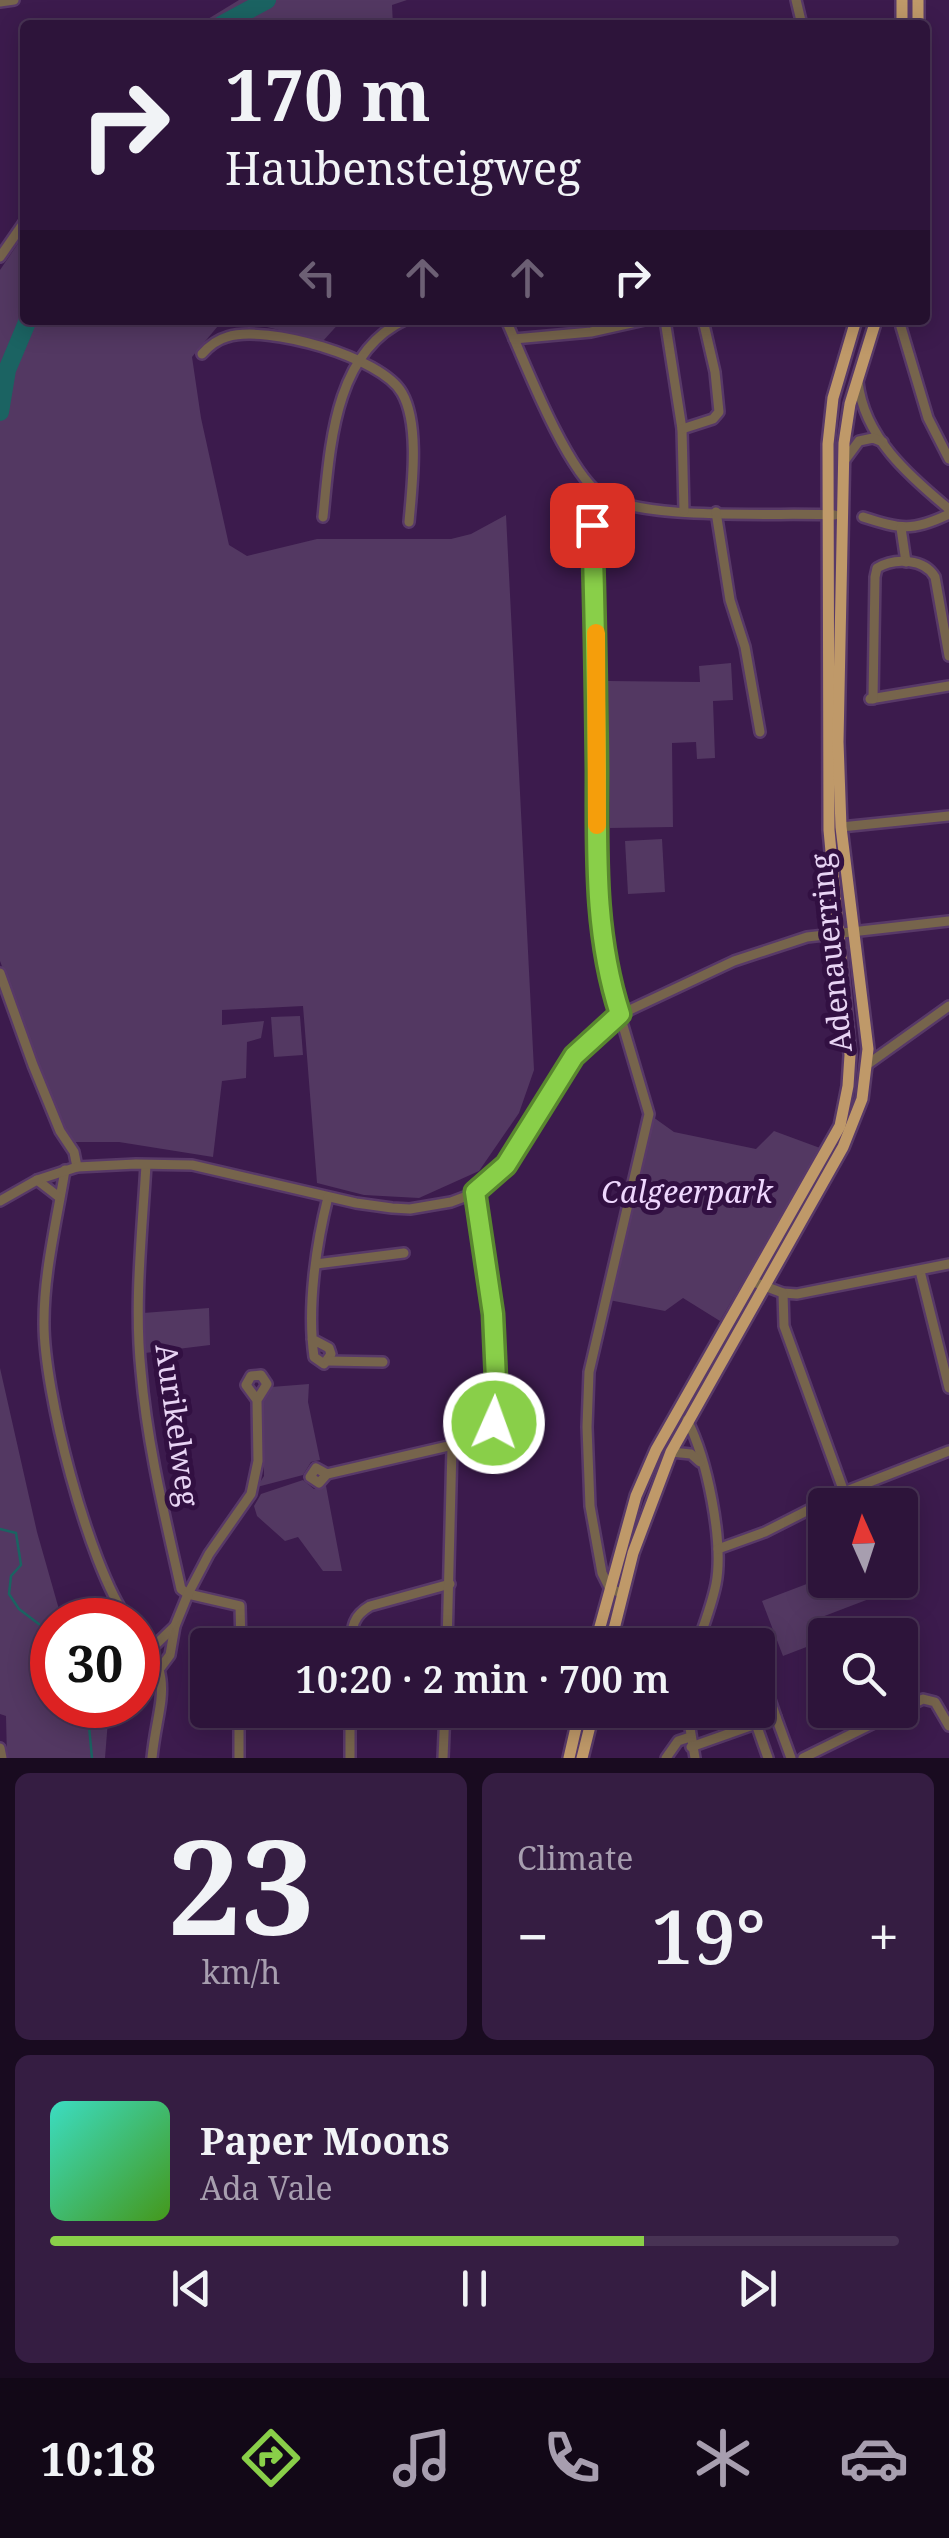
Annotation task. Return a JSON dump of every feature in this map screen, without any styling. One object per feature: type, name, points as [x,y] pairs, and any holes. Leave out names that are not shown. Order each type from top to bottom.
[{"type":"main road","name":"Adenauerring","points":[[602,1628],[672,1452],[840,1126],[850,1055],[828,830],[828,444],[833,398],[855,325]]},
{"type":"main road","name":"Adenauerring","points":[[612,1628],[636,1496],[676,1412],[844,1147],[862,1098],[868,1064],[840,828],[842,515],[850,404],[874,325]]},
{"type":"main road","points":[[569,1758],[576,1728]]},
{"type":"main road","points":[[582,1758],[590,1728]]},
{"type":"street","points":[[0,2],[14,0]]},
{"type":"street","points":[[0,257],[20,229]]},
{"type":"street","points":[[323,517],[334,429],[344,390],[358,360],[398,325]]},
{"type":"street","points":[[508,325],[566,448],[601,494],[642,510],[842,515]]},
{"type":"street","points":[[514,339],[622,325]]},
{"type":"street","points":[[666,325],[682,429],[684,512]]},
{"type":"street","points":[[682,429],[713,419],[718,412],[705,325]]},
{"type":"street","points":[[901,327],[928,418],[949,459]]},
{"type":"street","points":[[202,354],[212,343],[229,336],[262,334],[358,360],[394,381],[406,398],[412,454],[409,522]]},
{"type":"street","points":[[858,380],[868,422],[903,470],[949,512],[928,524],[901,528],[863,517]]},
{"type":"street","points":[[844,462],[859,440],[873,438],[884,442]]},
{"type":"street","points":[[601,494],[592,525],[596,876],[608,978],[649,1114],[590,1372],[590,1506],[602,1574],[616,1590]]},
{"type":"street","points":[[716,512],[727,587],[745,648],[760,732]]},
{"type":"street","points":[[901,528],[906,562]]},
{"type":"street","points":[[949,656],[935,577],[923,564],[885,562],[875,577],[872,699],[949,686]]},
{"type":"street","points":[[840,828],[949,816]]},
{"type":"street","points":[[0,1201],[37,1180],[77,1167],[192,1165],[328,1196],[410,1209],[451,1202],[475,1192],[506,1165],[574,1056],[620,1014],[734,961],[808,937],[949,921]]},
{"type":"street","points":[[0,973],[33,1065],[60,1131],[74,1152],[77,1167]]},
{"type":"street","points":[[868,1064],[949,1006]]},
{"type":"street","name":"Aurikelweg","points":[[146,1165],[140,1370],[164,1513],[181,1589],[188,1594]]},
{"type":"street","points":[[65,1170],[44,1318],[52,1397],[103,1571],[117,1598]]},
{"type":"street","points":[[37,1180],[59,1197]]},
{"type":"street","points":[[327,1474],[452,1447],[488,1432],[496,1415],[493,1314],[475,1192]]},
{"type":"street","points":[[328,1196],[318,1238],[314,1357],[319,1363],[383,1362]]},
{"type":"street","points":[[316,1264],[404,1253]]},
{"type":"street","points":[[758,1284],[797,1294],[949,1264]]},
{"type":"street","points":[[920,1271],[949,1388]]},
{"type":"street","points":[[783,1293],[784,1326],[843,1488]]},
{"type":"street","points":[[152,1758],[162,1692],[161,1668],[170,1656],[175,1626],[188,1594],[226,1527],[251,1494],[258,1461],[258,1400]]},
{"type":"street","points":[[696,1441],[697,1406]]},
{"type":"street","points":[[676,1412],[688,1421],[696,1441],[718,1549],[716,1582],[702,1628]]},
{"type":"street","points":[[448,1628],[452,1447]]},
{"type":"street","points":[[854,1488],[949,1451]]},
{"type":"street","points":[[672,1452],[691,1454],[702,1464]]},
{"type":"street","points":[[718,1549],[766,1532],[808,1510]]},
{"type":"street","points":[[353,1628],[359,1612],[370,1606],[450,1584]]},
{"type":"street","points":[[188,1594],[240,1606],[241,1628]]},
{"type":"street","points":[[160,1640],[175,1626]]},
{"type":"street","points":[[803,1758],[923,1699],[935,1702],[949,1726]]},
{"type":"street","points":[[775,1714],[792,1758]]},
{"type":"street","points":[[238,1758],[239,1728]]},
{"type":"street","points":[[350,1728],[350,1758]]},
{"type":"street","points":[[443,1758],[444,1728]]},
{"type":"street","points":[[689,1728],[695,1758]]},
{"type":"street","points":[[666,1758],[678,1741],[691,1742],[742,1728]]},
{"type":"street","points":[[757,1728],[768,1758]]},
{"type":"street","points":[[0,1748],[2,1758]]},
{"type":"green space","points":[[239,0],[407,0],[392,5],[393,20],[206,20]]},
{"type":"green space","points":[[20,240],[20,325],[219,325],[192,357],[229,545],[247,556],[317,539],[451,539],[471,534],[506,515],[534,1070],[519,1113],[479,1171],[419,1198],[364,1195],[317,1183],[303,1006],[222,1010],[222,1025],[264,1021],[261,1038],[247,1042],[246,1078],[222,1081],[213,1157],[119,1142],[67,1142],[0,961],[0,270]]},
{"type":"green space","points":[[259,325],[337,325],[323,341]]},
{"type":"green space","points":[[731,663],[733,700],[713,701],[715,758],[697,759],[696,742],[672,743],[673,827],[610,828],[608,681],[700,682],[699,666]]},
{"type":"green space","points":[[662,839],[665,892],[628,894],[625,841]]},
{"type":"green space","points":[[300,1016],[303,1055],[274,1057],[271,1017]]},
{"type":"green space","name":"Calgeerpark","points":[[653,1117],[674,1132],[756,1149],[774,1131],[820,1148],[720,1321],[683,1298],[665,1311],[609,1300]]},
{"type":"green space","points":[[209,1308],[210,1345],[145,1353],[143,1313]]},
{"type":"green space","points":[[0,1368],[56,1598],[30,1598],[30,1728],[107,1728],[105,1758],[7,1758],[6,1716],[0,1714]]},
{"type":"green space","points":[[309,1384],[308,1402],[320,1460],[311,1462],[303,1475],[257,1487],[264,1476],[263,1399],[271,1387]]},
{"type":"green space","points":[[303,1480],[314,1489],[326,1486],[342,1571],[323,1571],[298,1537],[285,1541],[257,1516],[254,1506],[261,1494]]},
{"type":"green space","points":[[808,1583],[808,1598],[869,1599],[819,1618],[808,1618],[808,1646],[783,1656],[762,1601]]},
{"type":"waterway","points":[[230,20],[267,0]]},
{"type":"waterway","points":[[0,412],[7,370],[26,325]]},
{"type":"waterway","points":[[0,1529],[16,1533],[21,1565],[11,1576],[9,1594],[30,1617]]},
{"type":"waterway","points":[[89,1728],[92,1758]]},
{"type":"slow traffic","points":[[596,633],[597,825]]},
{"type":"route","points":[[494,1423],[497,1402],[493,1314],[475,1192],[506,1165],[574,1056],[620,1014],[608,978],[596,876],[592,525]]}]
